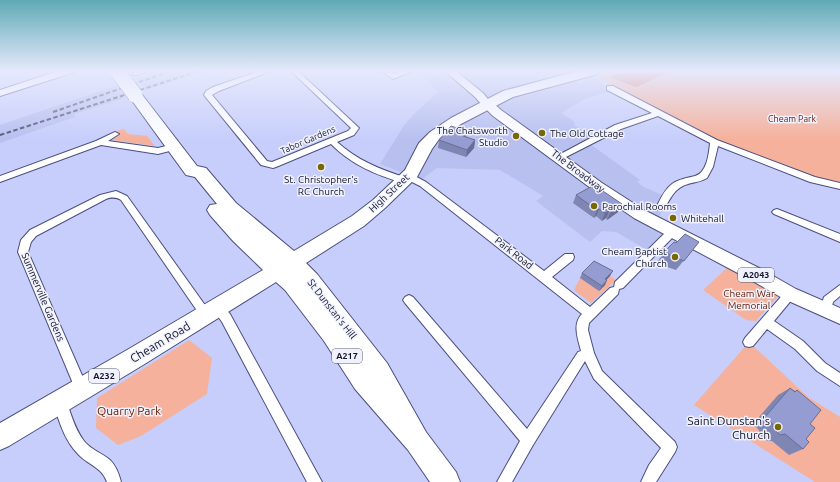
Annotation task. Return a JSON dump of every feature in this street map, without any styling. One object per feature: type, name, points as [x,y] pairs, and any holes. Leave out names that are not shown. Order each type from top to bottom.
[{"type":"highway","name":"A217","points":[[134,93],[192,171],[189,177],[216,211],[240,236],[285,266]]},
{"type":"highway","name":"A232","points":[[487,104],[512,93]]},
{"type":"highway","name":"High Street","points":[[285,266],[358,221],[379,204],[406,178],[425,147],[435,135],[456,121],[487,104]]},
{"type":"highway","name":"Cheam Road","points":[[0,437],[60,403],[208,310],[285,266]]},
{"type":"highway","name":"St Dunstan's Hill","points":[[285,266],[292,284],[332,334],[363,381],[417,441],[446,482]]},
{"type":"main road","name":"The Broadway","points":[[487,104],[497,113],[559,156],[597,186],[632,210],[673,231]]},
{"type":"main road","name":"A2043","points":[[673,231],[790,294],[833,313]]},
{"type":"street","name":"Tabor Gardens","points":[[209,93],[208,95],[264,163],[268,165],[277,164],[351,133],[355,128],[319,93]]},
{"type":"street","points":[[477,93],[487,104]]},
{"type":"street","points":[[621,93],[714,142],[813,180],[840,186]]},
{"type":"street","points":[[559,156],[612,130],[658,113]]},
{"type":"street","points":[[0,179],[93,144],[115,134]]},
{"type":"street","name":"Park Road","points":[[332,141],[344,153],[360,164],[382,174],[406,178],[423,184],[545,277],[590,314]]},
{"type":"street","points":[[661,208],[670,190],[675,186],[679,183],[700,178],[707,172],[712,156],[714,142]]},
{"type":"street","points":[[93,144],[106,143],[158,151],[174,147]]},
{"type":"street","name":"Summerville Gardens","points":[[82,389],[23,252],[24,245],[31,234],[103,197],[120,195],[124,198],[208,310]]},
{"type":"street","points":[[777,212],[840,238]]},
{"type":"street","points":[[648,482],[654,470],[670,447],[598,374],[588,354],[582,325],[590,314],[673,231]]},
{"type":"street","points":[[545,277],[569,257]]},
{"type":"street","points":[[833,313],[828,300],[840,290]]},
{"type":"street","points":[[749,342],[790,294]]},
{"type":"street","points":[[409,300],[528,440]]},
{"type":"street","points":[[208,310],[315,482]]},
{"type":"street","points":[[766,323],[799,345],[821,367],[840,380]]},
{"type":"street","points":[[504,482],[528,440],[582,356],[588,354]]},
{"type":"street","points":[[60,403],[77,442],[84,451],[103,462],[109,469],[114,482]]},
{"type":"shaded area","points":[[93,93],[121,93],[125,98],[74,114],[75,117],[0,143],[0,125]]},
{"type":"shaded area","points":[[436,93],[603,93],[587,98],[561,113],[574,121],[575,126],[593,137],[586,141],[640,180],[637,182],[644,187],[669,198],[658,219],[663,235],[649,251],[616,232],[602,231],[590,242],[536,201],[543,196],[500,170],[437,168],[421,180],[380,164],[405,124]]},
{"type":"green space","name":"Cheam Park","points":[[626,93],[840,93],[840,185],[787,169],[709,136],[686,122],[675,119]]},
{"type":"green space","points":[[124,129],[128,134],[147,136],[155,146],[112,140],[119,135],[116,131]]},
{"type":"green space","name":"Cheam War Memorial","points":[[729,266],[779,295],[756,321],[746,320],[703,290]]},
{"type":"green space","points":[[610,276],[616,280],[591,303],[574,290],[580,278],[603,284]]},
{"type":"green space","name":"Quarry Park","points":[[189,340],[212,358],[207,394],[141,436],[118,445],[96,428],[97,398]]},
{"type":"green space","points":[[749,342],[808,397],[840,417],[840,482],[815,482],[694,405]]},
{"type":"building","points":[[451,126],[467,131],[463,136],[475,140],[467,150],[439,140]]},
{"type":"building","points":[[594,185],[622,204],[611,212],[609,211],[605,213],[599,209],[597,210],[576,195]]},
{"type":"building","points":[[685,234],[699,242],[684,261],[671,256],[665,251]]},
{"type":"building","points":[[594,261],[613,271],[605,279],[607,280],[602,286],[582,273]]},
{"type":"building","points":[[790,388],[795,392],[797,390],[821,410],[810,424],[815,428],[806,439],[809,442],[803,449],[785,434],[780,435],[774,429],[772,423],[765,417]]},
{"type":"railway","points":[[53,112],[106,93]]},
{"type":"railway","points":[[0,135],[129,93]]},
{"type":"place","name":"The Old Cottage","points":[[542,133]]},
{"type":"place","name":"The Chatsworth Studio","points":[[516,136]]},
{"type":"place","name":"St. Christopher's RC Church","points":[[321,167]]},
{"type":"place","name":"Parochial Rooms","points":[[594,206]]},
{"type":"place","name":"Whitehall","points":[[673,218]]},
{"type":"place","name":"Cheam Baptist Church","points":[[675,257]]},
{"type":"place","name":"Saint Dunstan's Church","points":[[778,427]]}]
